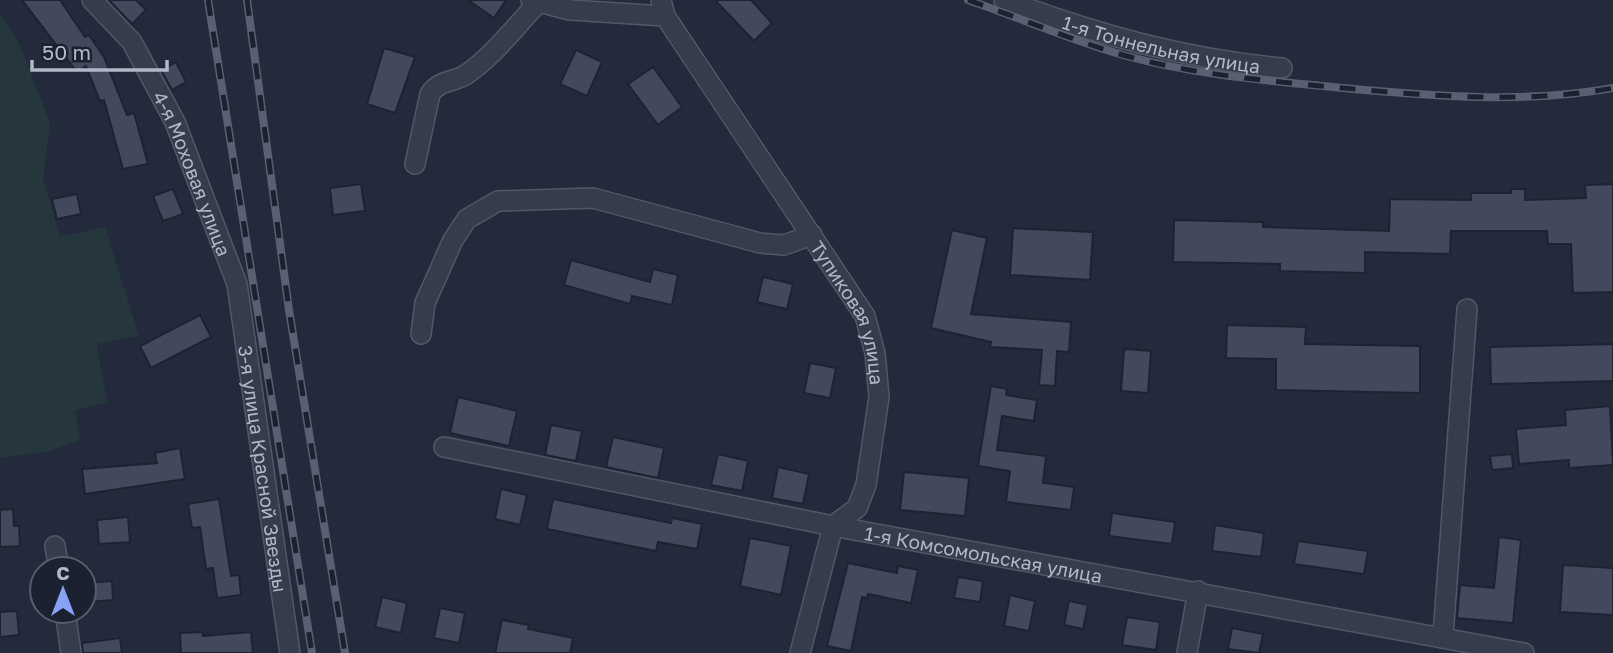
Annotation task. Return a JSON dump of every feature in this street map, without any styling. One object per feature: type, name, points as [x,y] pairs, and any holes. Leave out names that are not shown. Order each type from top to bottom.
[{"type":"street","name":"4-я Моховая улица","points":[[92,0],[132,42],[175,122],[237,284]]},
{"type":"street","name":"1-я Тоннельная улица","points":[[1004,0],[1093,33],[1162,50],[1282,68]]},
{"type":"street","points":[[415,164],[430,94],[435,86],[465,76],[487,58],[534,2],[570,10],[663,8]]},
{"type":"street","name":"Тупиковая улица","points":[[663,8],[865,316],[875,353],[878,397],[866,485],[857,508],[833,526]]},
{"type":"street","points":[[421,334],[425,303],[453,240],[467,219],[498,201],[593,198],[760,243],[784,245],[812,235]]},
{"type":"street","name":"3-я улица Красной Звезды","points":[[237,284],[290,653]]},
{"type":"street","points":[[1443,636],[1467,309]]},
{"type":"street","name":"1-я Комсомольская улица","points":[[444,446],[833,526],[1524,653]]},
{"type":"street","points":[[800,653],[833,526]]},
{"type":"street","points":[[55,547],[56,555]]},
{"type":"street","points":[[1187,653],[1198,591]]},
{"type":"street","points":[[67,625],[71,653]]},
{"type":"shaded area","points":[[0,14],[20,45],[50,123],[43,178],[60,237],[105,227],[139,336],[97,344],[107,402],[75,410],[80,440],[50,451],[0,458]]},
{"type":"building","points":[[22,0],[60,0],[85,37],[89,35],[104,57],[127,115],[134,113],[148,164],[123,169],[104,100],[100,101],[86,66],[77,72]]},
{"type":"building","points":[[109,0],[136,0],[146,10],[132,24]]},
{"type":"building","points":[[468,0],[506,0],[494,18]]},
{"type":"building","points":[[715,0],[751,0],[772,23],[754,41]]},
{"type":"building","points":[[384,48],[415,57],[395,113],[367,104]]},
{"type":"building","points":[[576,50],[602,62],[587,96],[560,84]]},
{"type":"building","points":[[176,62],[186,82],[172,90],[161,70]]},
{"type":"building","points":[[653,67],[682,107],[658,125],[628,84]]},
{"type":"building","points":[[361,184],[365,211],[333,215],[330,188]]},
{"type":"building","points":[[1613,184],[1613,292],[1573,293],[1571,244],[1548,244],[1547,231],[1451,231],[1450,254],[1365,252],[1365,273],[1280,271],[1280,264],[1173,262],[1174,220],[1263,222],[1263,227],[1389,231],[1390,199],[1471,200],[1471,193],[1511,193],[1511,189],[1525,189],[1525,200],[1586,198],[1585,185]]},
{"type":"building","points":[[173,189],[183,214],[163,221],[153,196]]},
{"type":"building","points":[[77,194],[81,214],[57,219],[52,199]]},
{"type":"building","points":[[1013,228],[1093,232],[1090,280],[1010,275]]},
{"type":"building","points":[[952,230],[987,238],[971,314],[1071,322],[1069,352],[1057,351],[1055,386],[1039,385],[1042,350],[990,347],[991,342],[931,328]]},
{"type":"building","points":[[571,260],[650,282],[653,269],[678,275],[672,305],[632,296],[630,304],[564,285]]},
{"type":"building","points":[[763,277],[793,284],[787,309],[757,302]]},
{"type":"building","points":[[200,315],[211,337],[151,368],[140,346]]},
{"type":"building","points":[[1227,325],[1306,327],[1305,344],[1420,346],[1420,393],[1276,390],[1276,359],[1226,358]]},
{"type":"building","points":[[1613,344],[1613,381],[1491,384],[1490,347]]},
{"type":"building","points":[[1124,349],[1151,351],[1148,393],[1121,391]]},
{"type":"building","points":[[810,363],[836,368],[830,398],[804,393]]},
{"type":"building","points":[[991,386],[1007,389],[1006,395],[1037,400],[1034,421],[1002,416],[997,450],[1046,456],[1043,483],[1074,487],[1071,510],[1006,502],[1010,471],[978,466]]},
{"type":"building","points":[[458,397],[517,411],[509,446],[450,433]]},
{"type":"building","points":[[1610,406],[1613,465],[1569,468],[1569,460],[1519,464],[1516,429],[1566,425],[1565,410]]},
{"type":"building","points":[[551,425],[582,431],[576,461],[545,455]]},
{"type":"building","points":[[613,437],[664,448],[658,478],[606,467]]},
{"type":"building","points":[[180,448],[185,479],[85,494],[82,469],[157,463],[155,453]]},
{"type":"building","points":[[718,454],[748,461],[742,491],[711,485]]},
{"type":"building","points":[[1512,454],[1513,468],[1492,470],[1490,456]]},
{"type":"building","points":[[778,467],[809,474],[803,504],[772,498]]},
{"type":"building","points":[[904,472],[969,478],[965,516],[900,510]]},
{"type":"building","points":[[501,489],[527,495],[520,525],[495,519]]},
{"type":"building","points":[[219,499],[231,576],[239,575],[241,595],[217,598],[213,568],[206,569],[200,527],[192,528],[188,504]]},
{"type":"building","points":[[553,499],[671,523],[672,518],[702,524],[697,549],[658,542],[656,551],[547,529]]},
{"type":"building","points":[[13,509],[14,526],[19,526],[20,546],[0,547],[0,510]]},
{"type":"building","points":[[1112,513],[1175,522],[1172,544],[1109,536]]},
{"type":"building","points":[[128,517],[130,542],[99,544],[97,520]]},
{"type":"building","points":[[1215,525],[1264,533],[1261,557],[1212,551]]},
{"type":"building","points":[[1499,537],[1521,540],[1513,623],[1457,618],[1460,585],[1494,588]]},
{"type":"building","points":[[750,538],[791,546],[781,595],[740,586]]},
{"type":"building","points":[[1298,541],[1368,551],[1364,574],[1294,564]]},
{"type":"building","points":[[848,563],[897,573],[898,566],[918,570],[911,603],[868,594],[867,598],[862,597],[851,651],[827,646]]},
{"type":"building","points":[[1563,565],[1613,568],[1613,615],[1560,612]]},
{"type":"building","points":[[958,577],[983,581],[980,602],[954,598]]},
{"type":"building","points":[[112,581],[113,600],[98,601],[98,582]]},
{"type":"building","points":[[1010,595],[1035,601],[1029,631],[1004,626]]},
{"type":"building","points":[[382,597],[407,603],[401,633],[375,627]]},
{"type":"building","points":[[1069,601],[1088,605],[1083,629],[1064,625]]},
{"type":"building","points":[[440,608],[465,613],[459,643],[434,638]]},
{"type":"building","points":[[17,611],[19,635],[0,637],[0,612]]},
{"type":"building","points":[[1127,617],[1160,622],[1156,650],[1122,645]]},
{"type":"building","points":[[502,620],[529,625],[528,629],[573,638],[570,653],[495,653]]},
{"type":"building","points":[[1232,628],[1263,634],[1259,653],[1228,649]]},
{"type":"building","points":[[202,632],[203,636],[251,632],[253,653],[181,653],[180,633]]},
{"type":"building","points":[[120,638],[122,653],[83,653],[82,643]]},
{"type":"railway","points":[[208,0],[312,653]]},
{"type":"railway","points":[[247,0],[289,310],[345,653]]},
{"type":"railway","points":[[968,0],[1123,55],[1177,68],[1232,76],[1444,96],[1546,96],[1613,88]]}]
